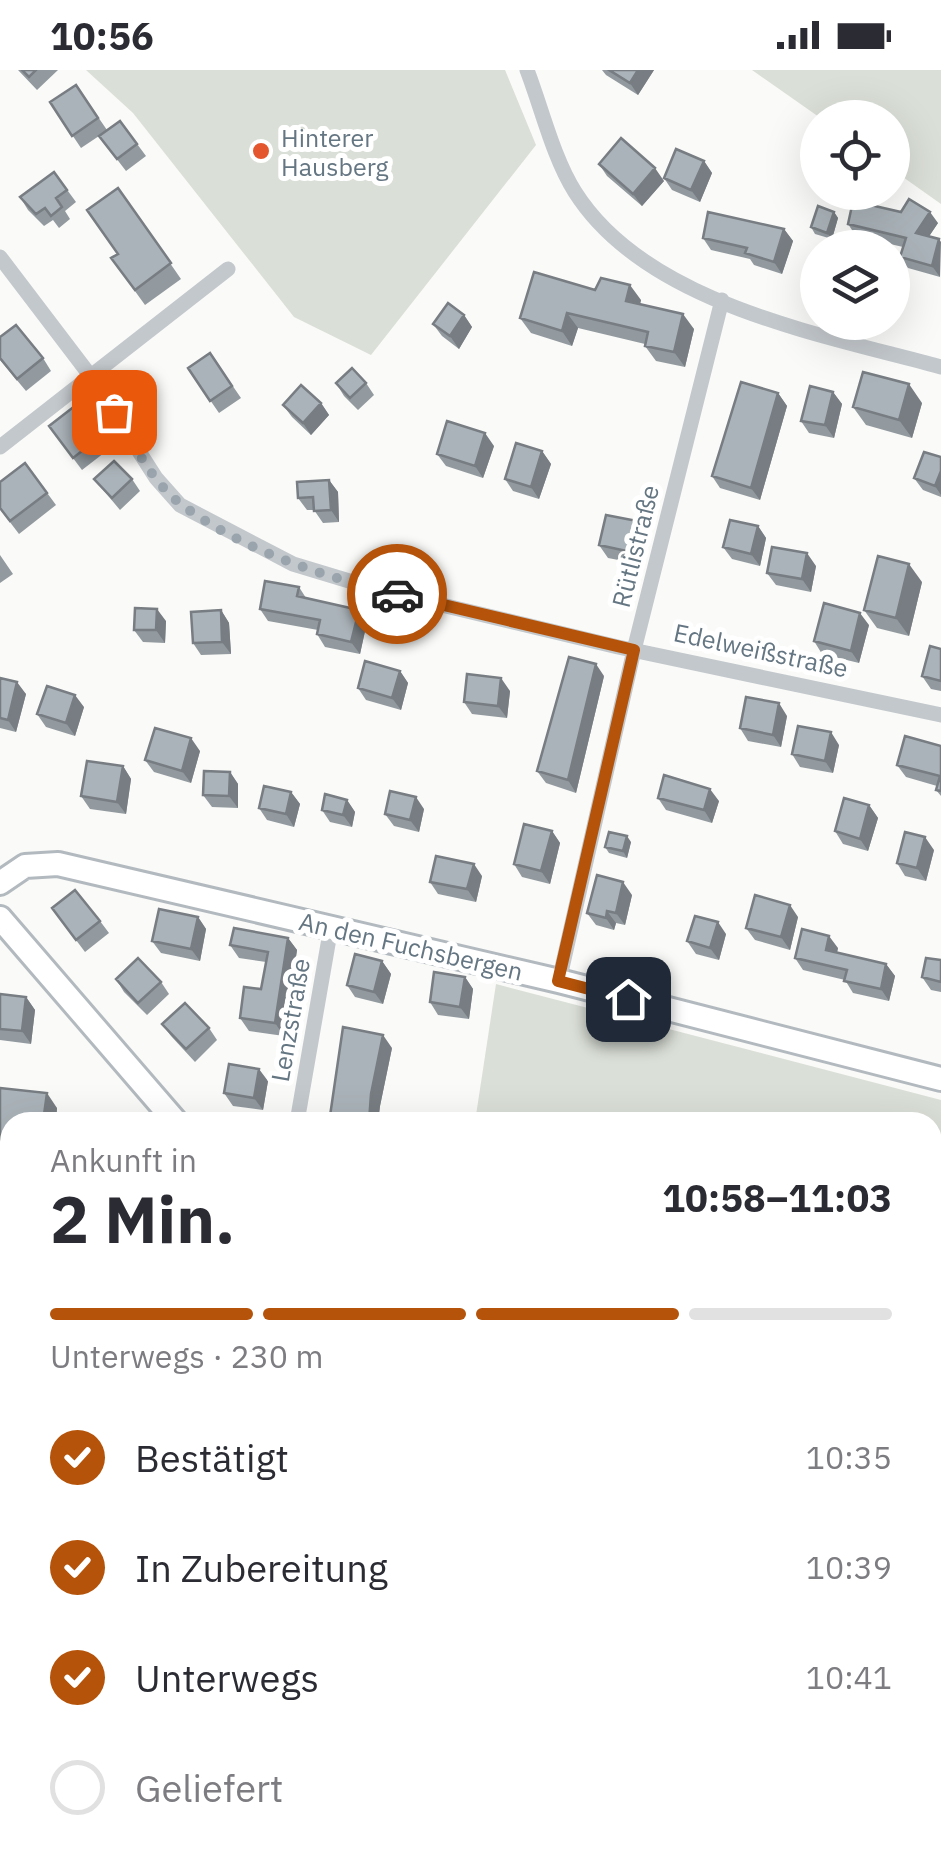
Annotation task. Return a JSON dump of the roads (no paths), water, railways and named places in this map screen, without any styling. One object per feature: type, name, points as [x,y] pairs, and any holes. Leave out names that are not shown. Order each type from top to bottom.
[{"type":"street","points":[[527,70],[573,190],[608,234],[641,262],[772,320],[941,367]]},
{"type":"street","name":"Edelweißstraße","points":[[0,258],[92,378],[156,478],[180,504],[293,564],[379,590],[634,650],[941,716]]},
{"type":"street","points":[[0,447],[228,269]]},
{"type":"street","name":"Rütlistraße","points":[[558,981],[634,650],[722,300]]},
{"type":"street","name":"An den Fuchsbergen","points":[[0,883],[24,866],[58,864],[558,981],[941,1079]]},
{"type":"street","points":[[0,918],[167,1112]]},
{"type":"street","name":"Lenzstraße","points":[[299,1112],[331,926]]},
{"type":"place","name":"Hinterer Hausberg","points":[[261,151]]}]
